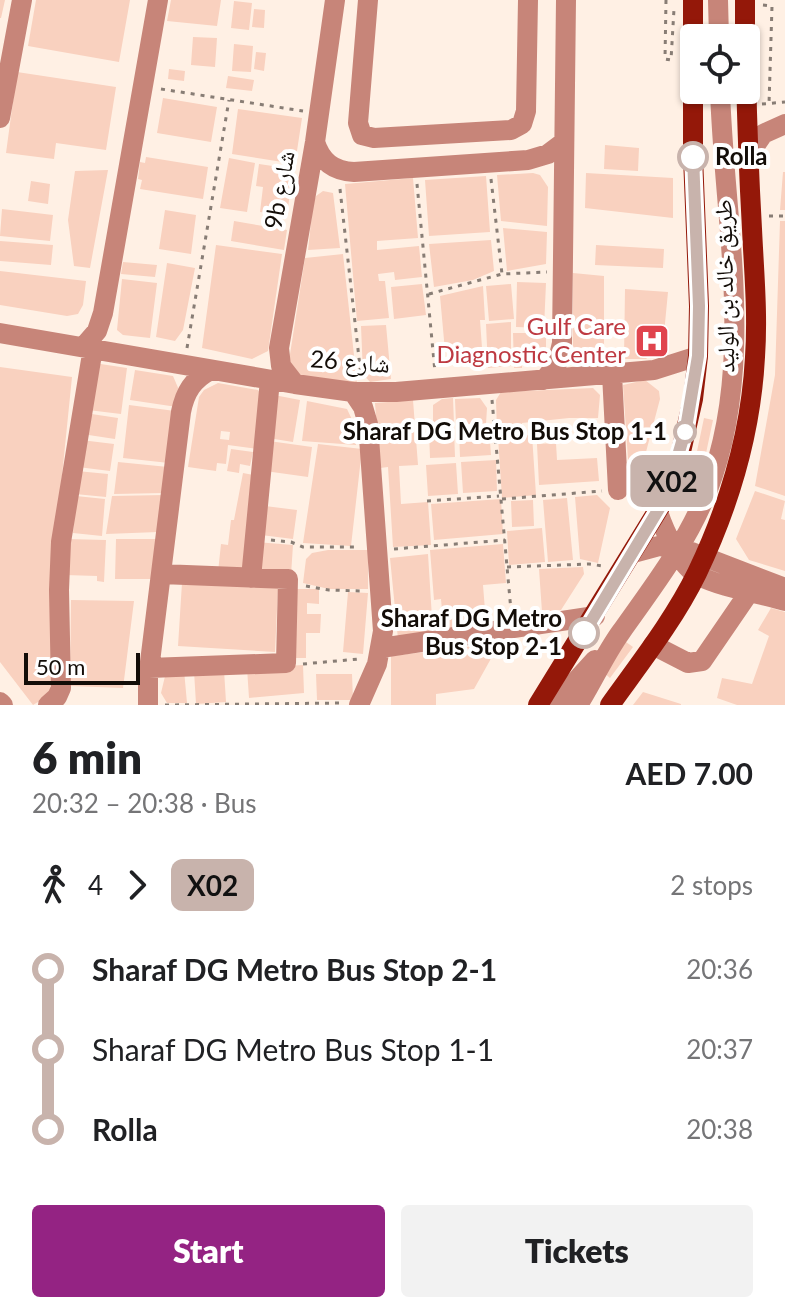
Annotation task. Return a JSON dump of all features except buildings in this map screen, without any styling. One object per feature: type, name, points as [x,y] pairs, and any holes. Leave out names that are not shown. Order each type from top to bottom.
[{"type":"main road","points":[[745,0],[745,24]]},
{"type":"main road","name":"طريق خالد بن الوليد","points":[[538,705],[666,497],[680,456],[693,399],[698,356],[684,2]]},
{"type":"main road","name":"طريق خالد بن الوليد","points":[[610,705],[653,645],[700,566],[737,468],[752,385],[756,307],[747,104]]},
{"type":"street","points":[[0,118],[22,0]]},
{"type":"street","points":[[48,705],[61,688],[61,542],[89,347],[103,313],[158,0]]},
{"type":"street","name":"9b شارع","points":[[295,384],[281,366],[279,348],[315,142],[335,0]]},
{"type":"street","points":[[368,0],[358,123],[362,135],[374,138],[511,130],[522,124],[526,111],[528,0]]},
{"type":"street","points":[[544,380],[560,354],[566,0]]},
{"type":"street","points":[[718,0],[719,24]]},
{"type":"street","points":[[578,705],[619,634],[677,549],[706,494],[723,443],[731,403],[735,340],[721,104]]},
{"type":"street","points":[[748,156],[763,134],[785,124]]},
{"type":"street","points":[[315,142],[324,161],[338,170],[354,172],[539,158],[564,142]]},
{"type":"street","name":"شارع 26","points":[[0,333],[270,380],[358,392],[436,389],[612,374],[665,368],[698,356]]},
{"type":"street","points":[[148,705],[146,688],[183,401],[194,382],[211,370]]},
{"type":"street","points":[[612,374],[618,490]]},
{"type":"street","points":[[251,578],[270,380]]},
{"type":"street","points":[[358,392],[368,424],[382,591],[380,652],[372,680],[360,704]]},
{"type":"street","points":[[658,512],[667,536],[677,549],[700,566],[750,591],[785,601]]},
{"type":"street","points":[[633,553],[659,546],[677,549]]},
{"type":"street","points":[[700,566],[785,588]]},
{"type":"street","points":[[149,668],[286,663],[288,579],[161,574]]},
{"type":"street","points":[[653,645],[688,663],[702,661],[750,591]]},
{"type":"street","points":[[380,652],[595,616]]},
{"type":"street","points":[[554,705],[619,634]]},
{"type":"path","points":[[666,0],[665,59],[671,60],[684,2]]},
{"type":"path","points":[[769,104],[772,6]]},
{"type":"path","points":[[143,86],[319,114]]},
{"type":"path","points":[[185,365],[229,100]]},
{"type":"path","points":[[489,163],[502,274]]},
{"type":"path","points":[[416,168],[436,389]]},
{"type":"path","points":[[338,170],[358,392]]},
{"type":"path","points":[[428,294],[502,274],[563,272]]},
{"type":"path","points":[[491,384],[512,630]]},
{"type":"path","points":[[427,501],[618,490]]},
{"type":"path","points":[[255,538],[291,542],[303,547],[378,549],[505,540]]},
{"type":"path","points":[[507,567],[589,564],[601,565],[620,574]]},
{"type":"path","points":[[288,584],[329,590],[382,591]]},
{"type":"path","points":[[286,663],[306,664],[380,652]]},
{"type":"path","points":[[158,705],[360,704]]},
{"type":"bus line","name":"X02","points":[[584,633],[658,512],[680,456],[693,399],[698,356],[693,157]]},
{"type":"place","name":"Rolla","points":[[693,157]]},
{"type":"place","name":"Gulf Care Diagnostic Center","points":[[652,341]]},
{"type":"place","name":"Sharaf DG Metro Bus Stop 1-1","points":[[685,432]]},
{"type":"place","name":"Sharaf DG Metro Bus Stop 2-1","points":[[584,633]]}]
